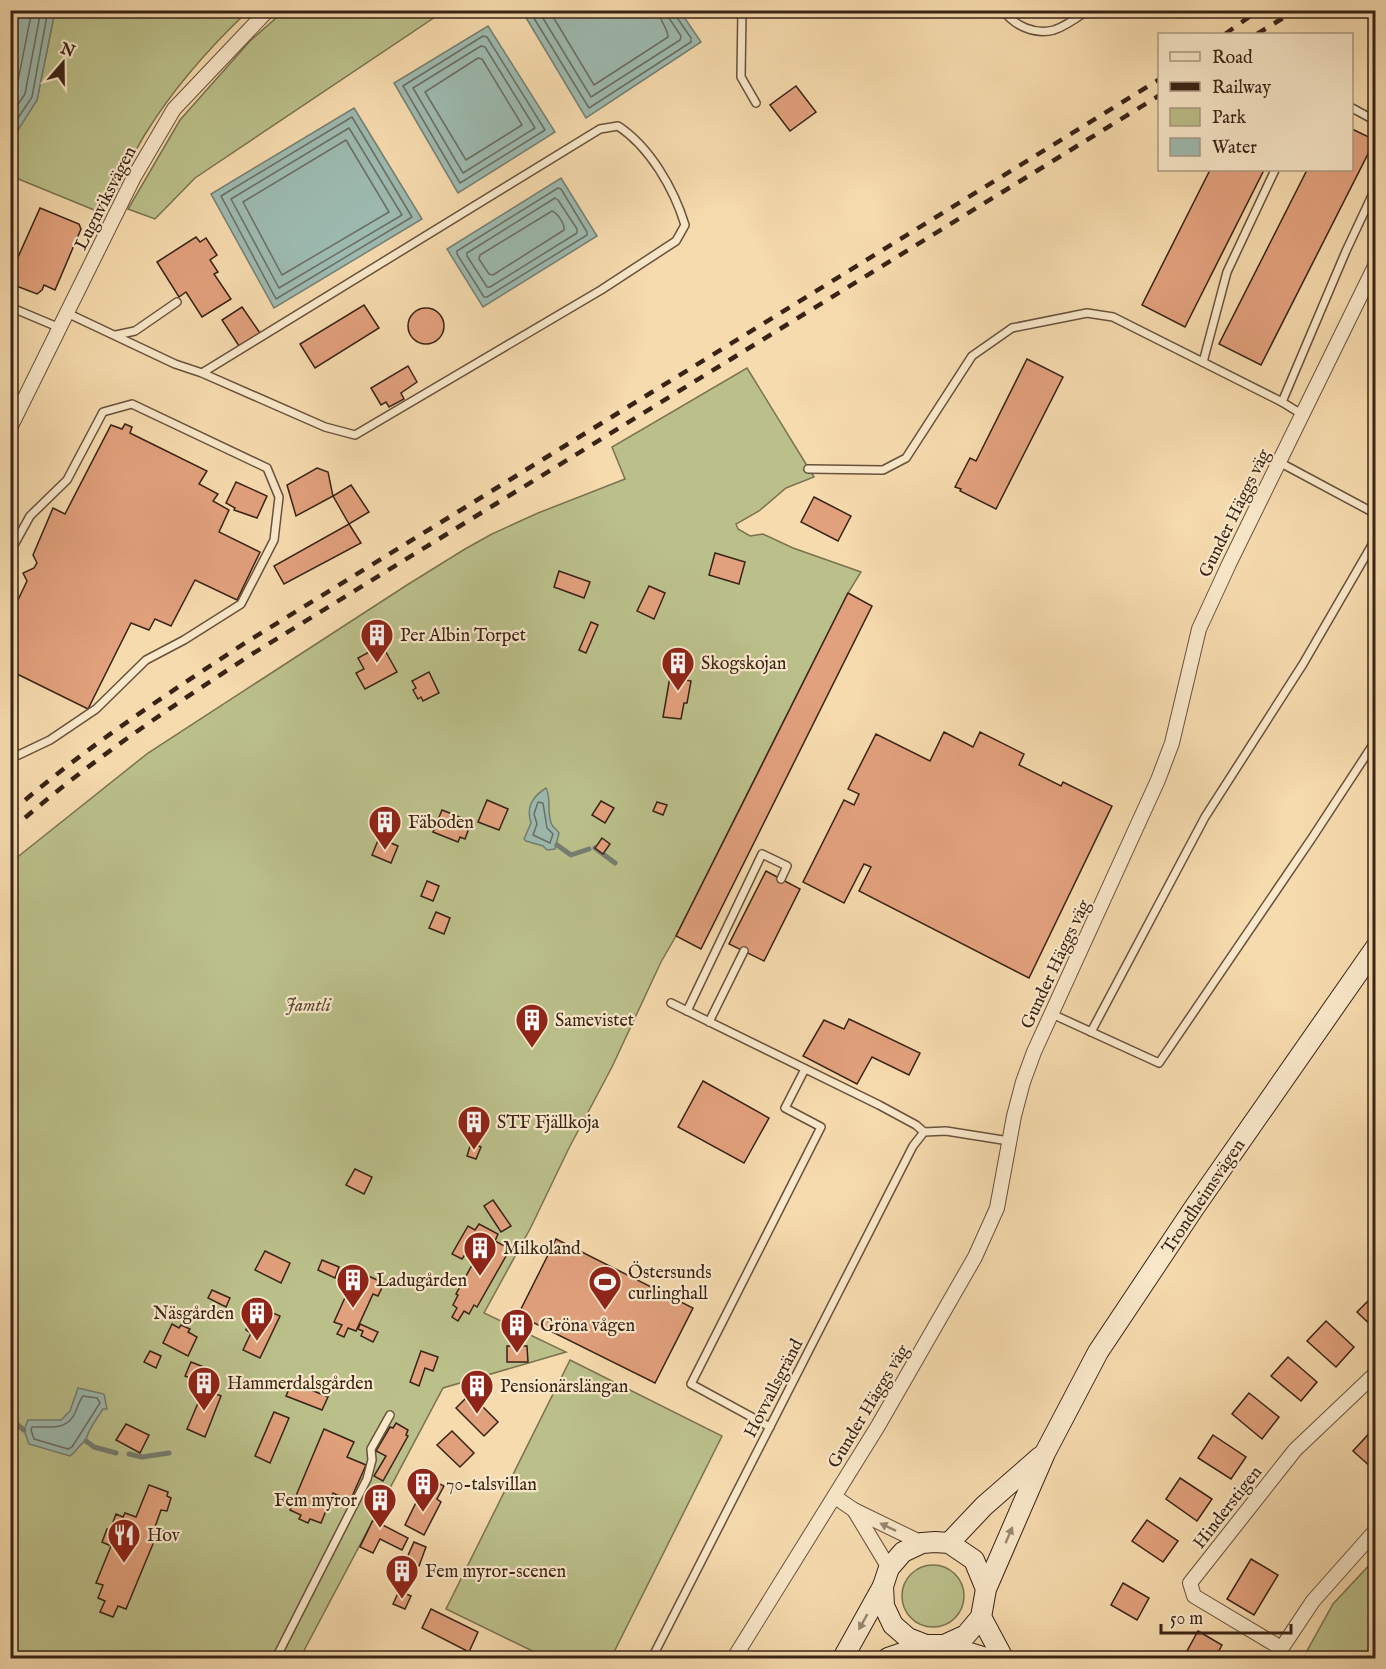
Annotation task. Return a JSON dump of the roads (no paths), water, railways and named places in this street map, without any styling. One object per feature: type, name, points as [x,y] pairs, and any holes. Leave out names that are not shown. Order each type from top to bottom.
[{"type":"main road","name":"Trondheimsvägen","points":[[986,1589],[1045,1453],[1098,1352],[1194,1208],[1376,947]]},
{"type":"main road","name":"Trondheimsvägen","points":[[949,1543],[984,1506],[1045,1453]]},
{"type":"main road","points":[[843,1659],[886,1577],[903,1552],[922,1543],[949,1543],[975,1560],[986,1589],[981,1617],[966,1635],[888,1659]]},
{"type":"main road","points":[[886,1577],[884,1606],[893,1624],[908,1638],[986,1659]]},
{"type":"main road","points":[[981,1617],[1003,1659]]},
{"type":"street","name":"Lugnviksvägen","points":[[10,428],[134,177],[174,109],[268,10]]},
{"type":"street","name":"Gunder Häggs väg","points":[[734,1659],[878,1426],[975,1257],[997,1208],[1009,1141],[1023,1083],[1158,780],[1172,743],[1200,629],[1229,564],[1376,264]]},
{"type":"street","name":"Hinderstigen","points":[[1278,1653],[1194,1596],[1190,1583],[1295,1450],[1376,1373]]},
{"type":"street","points":[[835,1497],[854,1510],[922,1543]]},
{"type":"street","points":[[854,1510],[886,1577]]},
{"type":"street","points":[[1278,1653],[1313,1601],[1376,1530]]},
{"type":"lane","points":[[742,10],[741,77],[756,103]]},
{"type":"lane","points":[[1003,10],[1018,26],[1043,31],[1056,29],[1088,10]]},
{"type":"lane","points":[[1353,109],[1376,121]]},
{"type":"lane","points":[[67,313],[175,364],[202,372],[325,427],[355,435],[601,290],[676,241],[685,225],[678,200],[633,136],[618,126],[600,129],[202,372]]},
{"type":"lane","points":[[1203,362],[1227,272],[1275,171]]},
{"type":"lane","points":[[1282,402],[1346,251],[1376,187]]},
{"type":"lane","points":[[116,335],[135,331],[177,303]]},
{"type":"lane","points":[[10,307],[60,328]]},
{"type":"lane","points":[[808,470],[883,470],[906,458],[972,356],[1012,328],[1087,313],[1113,317],[1282,402],[1303,415]]},
{"type":"lane","points":[[10,552],[30,516],[67,480],[103,412],[132,404],[267,468],[279,497],[274,540],[241,604],[184,640],[146,660],[96,709],[50,740],[10,759]]},
{"type":"lane","points":[[1279,462],[1376,514]]},
{"type":"lane","points":[[1090,1032],[1204,818],[1303,664],[1376,538]]},
{"type":"lane","points":[[1052,1014],[1159,1063],[1376,740]]},
{"type":"lane","points":[[687,1011],[762,854],[787,866],[781,879]]},
{"type":"lane","points":[[709,1022],[744,951]]},
{"type":"lane","points":[[671,1003],[916,1125],[924,1132],[945,1131],[1009,1141]]},
{"type":"lane","points":[[770,1427],[691,1384],[821,1127],[785,1108],[805,1069]]},
{"type":"lane","name":"Hovvallsgränd","points":[[652,1659],[913,1146],[924,1132]]},
{"type":"lane","points":[[276,1659],[367,1479],[372,1460],[371,1449],[390,1415]]},
{"type":"water","points":[[11,10],[55,11],[37,100],[11,141]]},
{"type":"water","points":[[522,11],[680,11],[701,42],[586,118]]},
{"type":"water","points":[[488,26],[555,132],[458,193],[394,83]]},
{"type":"water","points":[[354,108],[422,219],[274,308],[211,194]]},
{"type":"water","points":[[561,178],[597,236],[483,307],[447,249]]},
{"type":"water","points":[[546,788],[549,797],[550,821],[559,833],[555,849],[547,850],[543,846],[524,839],[531,823],[529,812],[531,803]]},
{"type":"water","points":[[78,1388],[104,1394],[107,1409],[103,1409],[95,1421],[86,1441],[70,1456],[29,1444],[24,1430],[28,1420],[61,1420],[70,1411]]},
{"type":"waterway","points":[[557,845],[571,855],[589,849]]},
{"type":"waterway","points":[[595,848],[615,863]]},
{"type":"waterway","points":[[10,1419],[24,1430]]},
{"type":"waterway","points":[[86,1441],[94,1447],[116,1453]]},
{"type":"waterway","points":[[129,1454],[142,1457],[169,1453]]},
{"type":"railway","points":[[1226,33],[1259,10]]},
{"type":"railway","points":[[1259,33],[1296,10]]},
{"type":"railway","points":[[10,813],[95,745],[245,643],[1158,80]]},
{"type":"railway","points":[[10,831],[97,760],[252,654],[1158,96]]},
{"type":"place","name":"Per Albin Torpet","points":[[377,664]]},
{"type":"place","name":"Skogskojan","points":[[678,692]]},
{"type":"place","name":"Fäboden","points":[[385,851]]},
{"type":"place","name":"Samevistet","points":[[532,1049]]},
{"type":"place","name":"STF Fjällkoja","points":[[474,1151]]},
{"type":"place","name":"Milkoland","points":[[480,1277]]},
{"type":"place","name":"Ladugården","points":[[353,1309]]},
{"type":"place","name":"Östersunds curlinghall","points":[[605,1311]]},
{"type":"place","name":"Näsgården","points":[[257,1342]]},
{"type":"place","name":"Gröna vågen","points":[[517,1354]]},
{"type":"place","name":"Hammerdalsgården","points":[[204,1412]]},
{"type":"place","name":"Pensionärslängan","points":[[477,1415]]},
{"type":"place","name":"70-talsvillan","points":[[423,1513]]},
{"type":"place","name":"Fem myror","points":[[380,1529]]},
{"type":"place","name":"Hov","points":[[124,1564]]},
{"type":"place","name":"Fem myror-scenen","points":[[402,1600]]},
{"type":"park label","name":"Jamtli","points":[[308,1005]]}]
